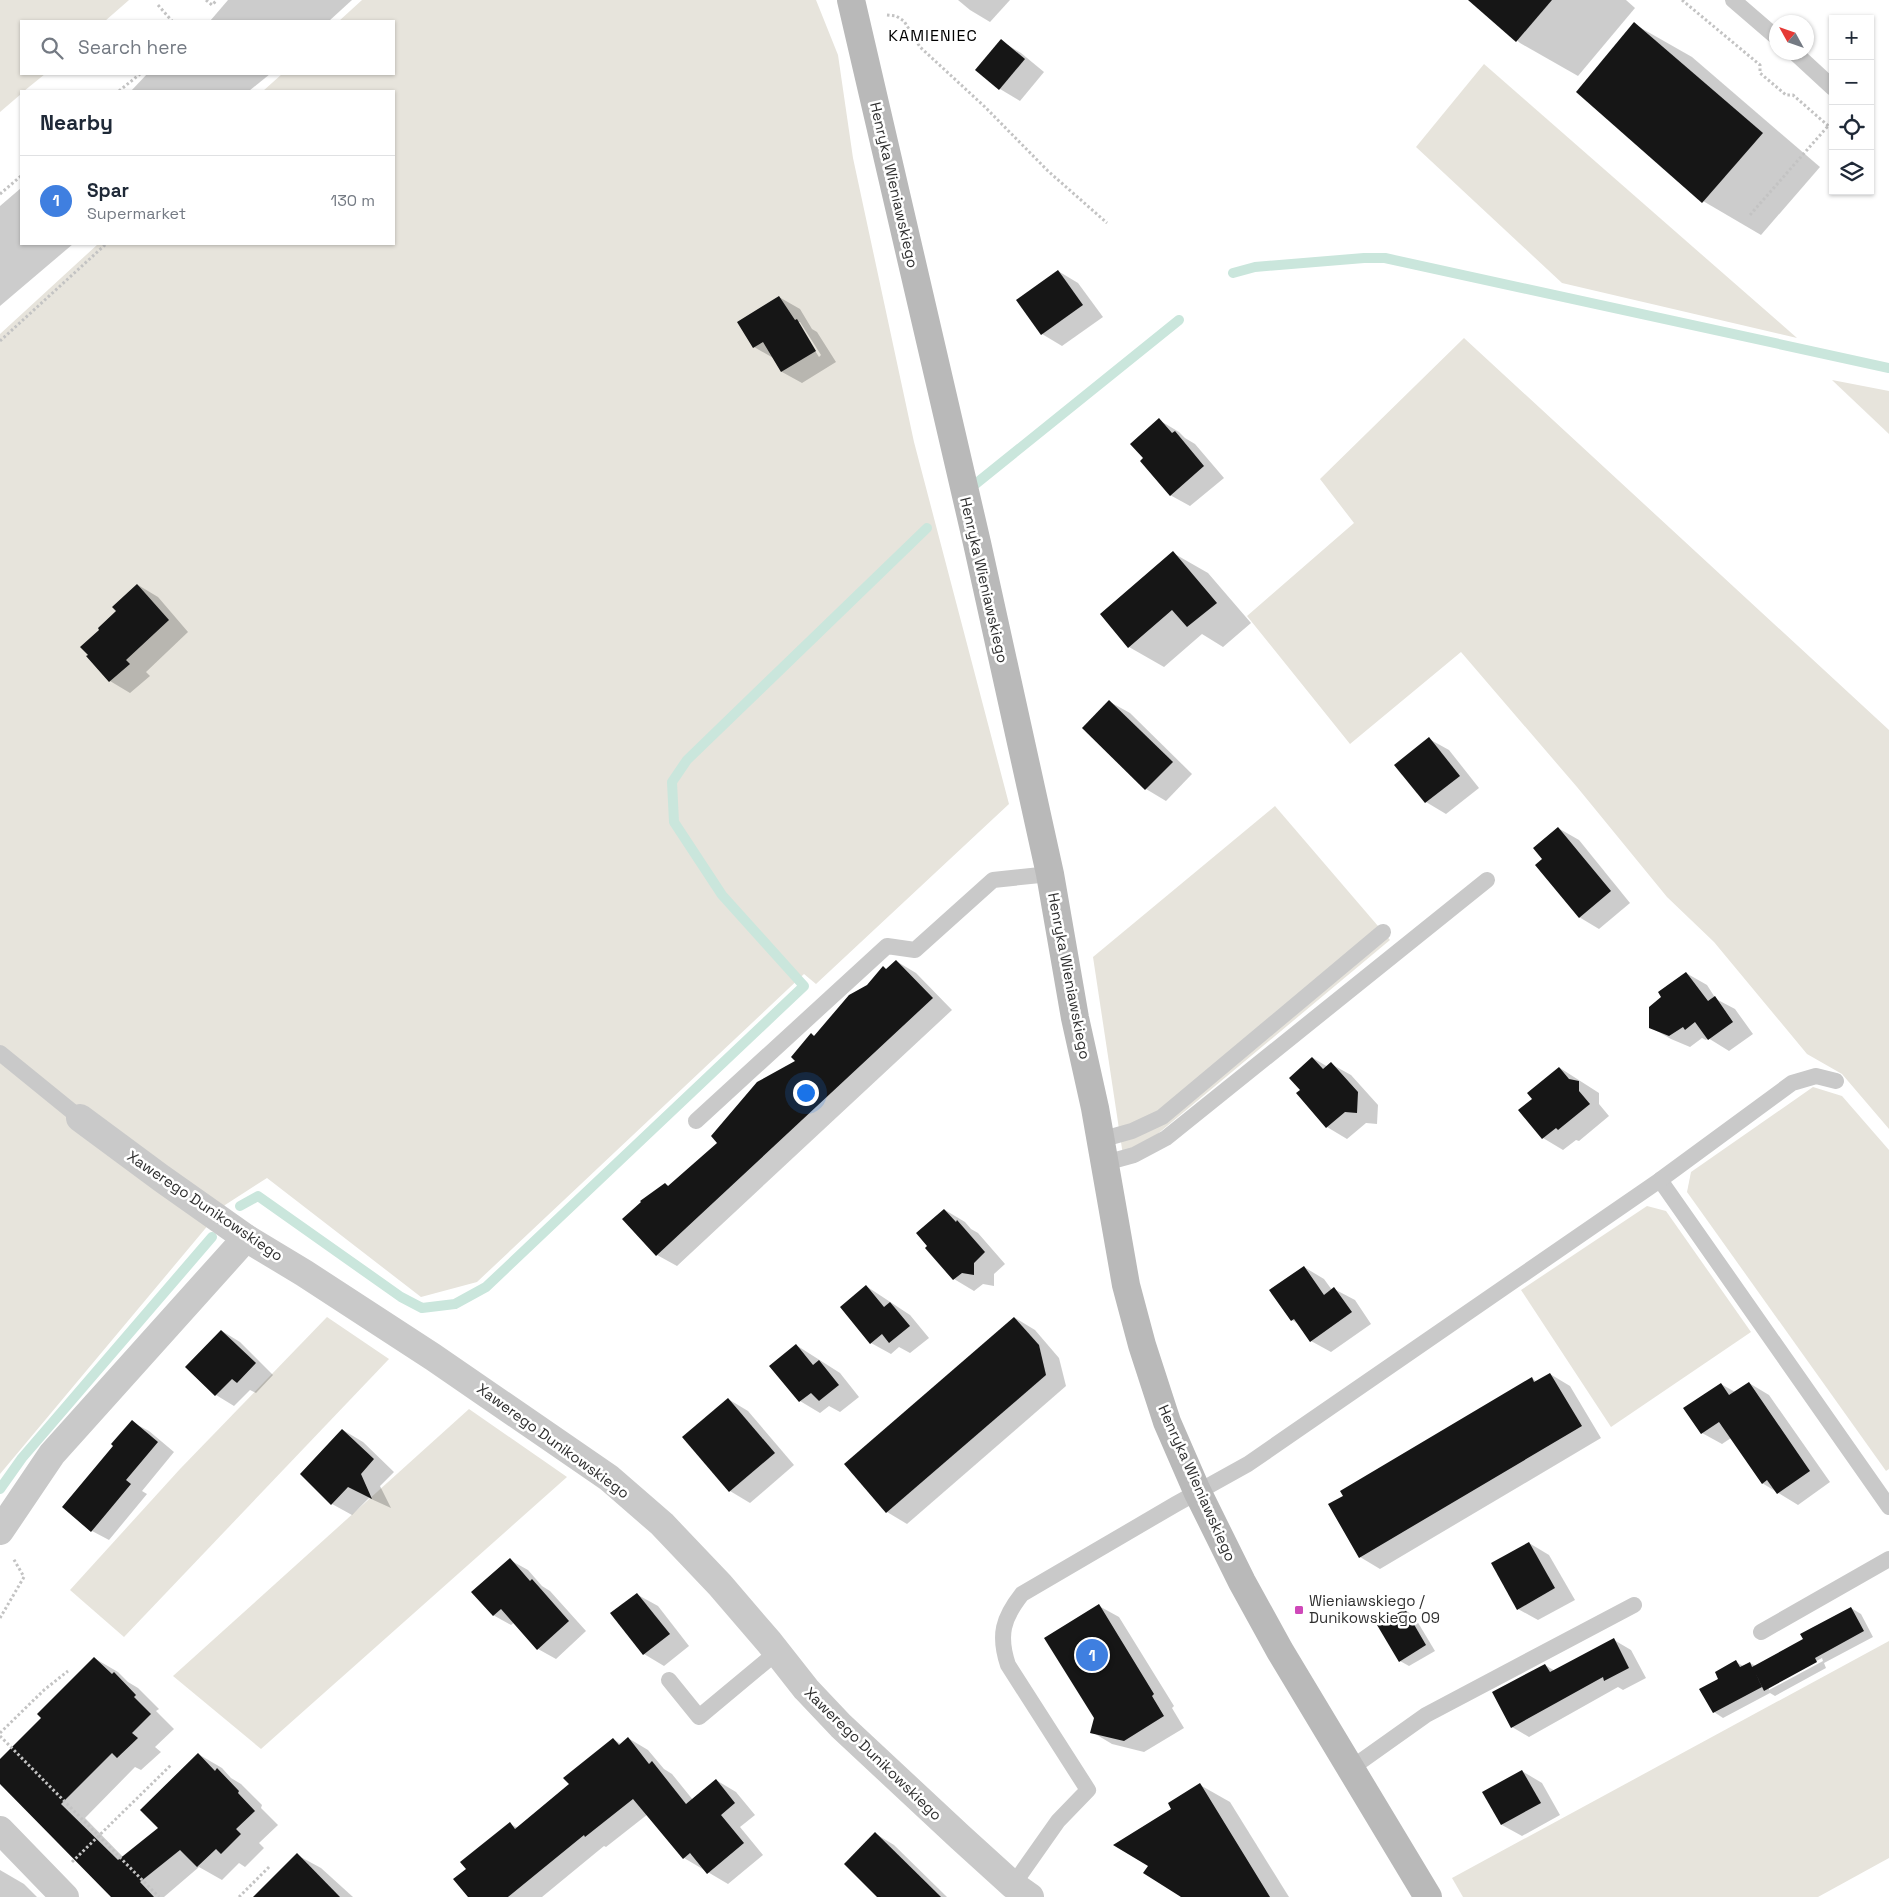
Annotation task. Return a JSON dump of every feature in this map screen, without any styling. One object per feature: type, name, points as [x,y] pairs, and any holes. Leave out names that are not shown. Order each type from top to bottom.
[{"type":"street","name":"Henryka Wieniawskiego","points":[[854,12],[979,552],[1050,874],[1075,1018],[1103,1151],[1126,1285],[1142,1344],[1167,1422],[1198,1492],[1242,1582],[1280,1651],[1428,1897]]},
{"type":"street","name":"Xawerego Dunikowskiego","points":[[80,1118],[246,1238],[304,1273],[433,1357],[608,1478],[662,1524],[720,1585],[806,1689],[841,1726],[1021,1891]]},
{"type":"street","points":[[0,1530],[52,1454],[246,1238]]},
{"type":"street","points":[[0,1830],[58,1890]]},
{"type":"lane","points":[[1733,0],[1769,31]]},
{"type":"lane","points":[[1803,60],[1829,84]]},
{"type":"lane","points":[[696,1121],[887,946],[915,950],[993,880],[1050,874]]},
{"type":"lane","points":[[1103,1151],[1134,1154],[1166,1138],[1487,880]]},
{"type":"lane","points":[[1103,1151],[1132,1132],[1162,1117],[1355,958],[1383,932]]},
{"type":"lane","points":[[0,1053],[80,1118]]},
{"type":"lane","points":[[1021,1891],[1058,1822],[1088,1790],[1008,1665],[1002,1632],[1010,1609],[1022,1594],[1248,1464],[1660,1180],[1792,1083],[1816,1076],[1836,1082]]},
{"type":"lane","points":[[1660,1180],[1889,1507]]},
{"type":"lane","points":[[1761,1632],[1889,1560]]},
{"type":"lane","points":[[1350,1769],[1426,1716],[1634,1605]]},
{"type":"lane","points":[[669,1680],[699,1717],[777,1652]]},
{"type":"path","points":[[206,0],[212,5],[217,0]]},
{"type":"path","points":[[1682,0],[1760,65],[1760,73],[1786,95],[1792,94],[1828,126],[1750,215]]},
{"type":"path","points":[[158,5],[171,20]]},
{"type":"path","points":[[854,12],[896,16],[904,21],[920,47],[985,107],[1048,171],[1107,223]]},
{"type":"path","points":[[120,90],[139,75]]},
{"type":"path","points":[[0,194],[20,177]]},
{"type":"path","points":[[0,341],[105,245]]},
{"type":"path","points":[[0,1618],[24,1577],[12,1556]]},
{"type":"path","points":[[68,1671],[44,1690],[0,1735],[159,1897]]},
{"type":"path","points":[[58,1890],[98,1836],[171,1764]]},
{"type":"path","points":[[238,1897],[270,1866]]},
{"type":"shaded area","points":[[0,0],[129,0],[106,20],[20,20],[20,75],[44,75],[25,90],[20,90],[20,95],[0,112]]},
{"type":"shaded area","points":[[362,0],[816,0],[838,55],[853,158],[914,442],[1009,804],[816,984],[804,974],[477,1282],[421,1297],[267,1178],[225,1205],[0,1474],[0,334],[97,245],[395,245],[395,90],[264,90],[281,75],[395,75],[395,20],[340,20]]},
{"type":"shaded area","points":[[1484,64],[1797,338],[1562,283],[1416,147]]},
{"type":"shaded area","points":[[1464,338],[1889,730],[1889,1129],[1842,1074],[1807,1054],[1714,942],[1667,897],[1577,787],[1461,652],[1350,744],[1247,616],[1354,523],[1320,479]]},
{"type":"shaded area","points":[[1832,380],[1889,391],[1889,434]]},
{"type":"shaded area","points":[[1275,806],[1390,940],[1124,1162],[1093,957]]},
{"type":"shaded area","points":[[1813,1087],[1842,1096],[1889,1150],[1889,1469],[1886,1471],[1687,1192],[1691,1172]]},
{"type":"shaded area","points":[[1647,1206],[1666,1211],[1751,1332],[1611,1427],[1521,1290]]},
{"type":"shaded area","points":[[327,1317],[389,1359],[124,1637],[70,1590],[180,1469]]},
{"type":"shaded area","points":[[469,1409],[567,1477],[261,1749],[173,1676]]},
{"type":"shaded area","points":[[1889,1641],[1889,1858],[1818,1897],[1463,1897],[1452,1878]]},
{"type":"building","points":[[1468,0],[1552,0],[1516,42]]},
{"type":"building","points":[[1634,22],[1763,133],[1702,203],[1576,92]]},
{"type":"building","points":[[1001,39],[1025,59],[999,90],[975,70]]},
{"type":"building","points":[[1058,270],[1083,305],[1041,335],[1016,300]]},
{"type":"building","points":[[779,296],[795,320],[797,319],[816,351],[781,372],[763,342],[753,348],[737,322]]},
{"type":"building","points":[[1159,418],[1172,433],[1175,431],[1204,466],[1170,496],[1140,461],[1143,458],[1130,444]]},
{"type":"building","points":[[1173,551],[1217,603],[1187,627],[1172,610],[1128,648],[1100,614]]},
{"type":"building","points":[[137,584],[169,620],[126,660],[130,664],[109,682],[80,647],[116,611],[112,607]]},
{"type":"building","points":[[1109,700],[1173,762],[1145,790],[1082,728]]},
{"type":"building","points":[[1429,737],[1460,776],[1425,803],[1394,765]]},
{"type":"building","points":[[1558,827],[1611,891],[1579,918],[1535,865],[1542,859],[1533,848]]},
{"type":"building","points":[[896,960],[933,998],[656,1256],[622,1219],[640,1201],[665,1183],[668,1186],[717,1143],[711,1136],[757,1082],[795,1061],[791,1057],[811,1033],[814,1036],[849,995],[867,985],[883,966],[886,969]]},
{"type":"building","points":[[1686,972],[1708,1001],[1715,996],[1733,1022],[1708,1040],[1695,1022],[1685,1030],[1683,1027],[1669,1036],[1649,1028],[1649,1007],[1661,997],[1658,992]]},
{"type":"building","points":[[1312,1057],[1323,1069],[1331,1062],[1358,1092],[1357,1113],[1345,1112],[1326,1128],[1296,1093],[1300,1090],[1289,1078]]},
{"type":"building","points":[[1559,1067],[1569,1079],[1579,1081],[1579,1091],[1590,1104],[1558,1130],[1556,1128],[1542,1139],[1518,1110],[1532,1099],[1527,1093]]},
{"type":"building","points":[[944,1209],[956,1222],[957,1220],[985,1252],[974,1263],[974,1275],[962,1273],[953,1280],[925,1248],[927,1246],[916,1233]]},
{"type":"building","points":[[1304,1266],[1324,1295],[1334,1287],[1352,1312],[1310,1342],[1294,1319],[1291,1321],[1269,1290]]},
{"type":"building","points":[[866,1285],[884,1307],[890,1302],[910,1326],[889,1343],[882,1334],[870,1344],[840,1307]]},
{"type":"building","points":[[1014,1317],[1039,1345],[1046,1375],[886,1513],[844,1464]]},
{"type":"building","points":[[221,1330],[256,1363],[237,1383],[232,1379],[215,1396],[185,1367]]},
{"type":"building","points":[[796,1344],[813,1365],[819,1360],[839,1385],[819,1401],[811,1393],[799,1402],[769,1366]]},
{"type":"building","points":[[1550,1373],[1582,1426],[1359,1558],[1328,1504],[1343,1496],[1340,1491],[1532,1377],[1534,1382]]},
{"type":"building","points":[[1749,1382],[1810,1471],[1777,1494],[1767,1480],[1762,1484],[1719,1422],[1701,1434],[1683,1408],[1721,1383],[1729,1395]]},
{"type":"building","points":[[728,1398],[775,1453],[729,1492],[682,1437]]},
{"type":"building","points":[[132,1420],[158,1442],[126,1480],[131,1484],[91,1532],[62,1507]]},
{"type":"building","points":[[342,1429],[374,1459],[361,1474],[372,1499],[348,1487],[331,1505],[300,1474]]},
{"type":"building","points":[[1529,1542],[1555,1588],[1517,1610],[1491,1563]]},
{"type":"building","points":[[510,1558],[530,1581],[532,1579],[569,1621],[537,1650],[501,1609],[493,1616],[471,1592]]},
{"type":"building","points":[[637,1593],[670,1634],[643,1655],[610,1613]]},
{"type":"building","points":[[1099,1604],[1154,1694],[1152,1696],[1164,1716],[1124,1741],[1090,1733],[1094,1718],[1044,1638]]},
{"type":"building","points":[[1851,1607],[1864,1631],[1815,1658],[1817,1662],[1764,1691],[1755,1672],[1762,1687],[1713,1713],[1699,1689],[1718,1679],[1715,1672],[1736,1660],[1740,1667],[1750,1662],[1752,1667],[1803,1639],[1800,1634]]},
{"type":"building","points":[[1405,1609],[1426,1645],[1399,1662],[1377,1625]]},
{"type":"building","points":[[1614,1638],[1629,1668],[1604,1681],[1603,1677],[1511,1728],[1492,1692],[1545,1664],[1550,1672]]},
{"type":"building","points":[[94,1657],[112,1674],[114,1672],[136,1695],[134,1697],[151,1714],[132,1733],[138,1738],[117,1758],[112,1753],[61,1804],[118,1860],[158,1828],[140,1810],[198,1753],[215,1771],[217,1768],[255,1811],[236,1829],[241,1834],[221,1854],[216,1849],[197,1867],[180,1850],[140,1882],[154,1897],[111,1897],[0,1784],[0,1759],[41,1718],[37,1714]]},
{"type":"building","points":[[628,1737],[649,1764],[652,1761],[686,1804],[716,1779],[735,1803],[721,1815],[744,1843],[707,1874],[690,1853],[683,1859],[633,1799],[585,1837],[584,1835],[508,1897],[468,1897],[453,1879],[466,1869],[460,1862],[510,1822],[515,1829],[569,1784],[563,1778],[613,1738],[619,1745]]},
{"type":"building","points":[[1522,1770],[1541,1803],[1501,1825],[1482,1792]]},
{"type":"building","points":[[1200,1783],[1270,1897],[1181,1897],[1143,1873],[1148,1866],[1113,1845],[1171,1809],[1168,1803]]},
{"type":"building","points":[[875,1832],[941,1897],[877,1897],[844,1864]]},
{"type":"building","points":[[297,1853],[340,1897],[253,1897]]},
{"type":"waterway","points":[[1233,273],[1255,267],[1385,258],[1889,368]]},
{"type":"waterway","points":[[973,486],[1179,320]]},
{"type":"waterway","points":[[240,1206],[258,1196],[401,1297],[422,1308],[455,1304],[486,1287],[804,986],[722,895],[674,822],[672,782],[687,760],[927,528]]},
{"type":"waterway","points":[[0,1489],[22,1458],[212,1237]]},
{"type":"place","name":"Wieniawskiego / Dunikowskiego 09","points":[[1299,1610]]},
{"type":"place","name":"Spar","points":[[1092,1655]]},
{"type":"district","name":"KAMIENIEC","points":[[933,35]]}]
